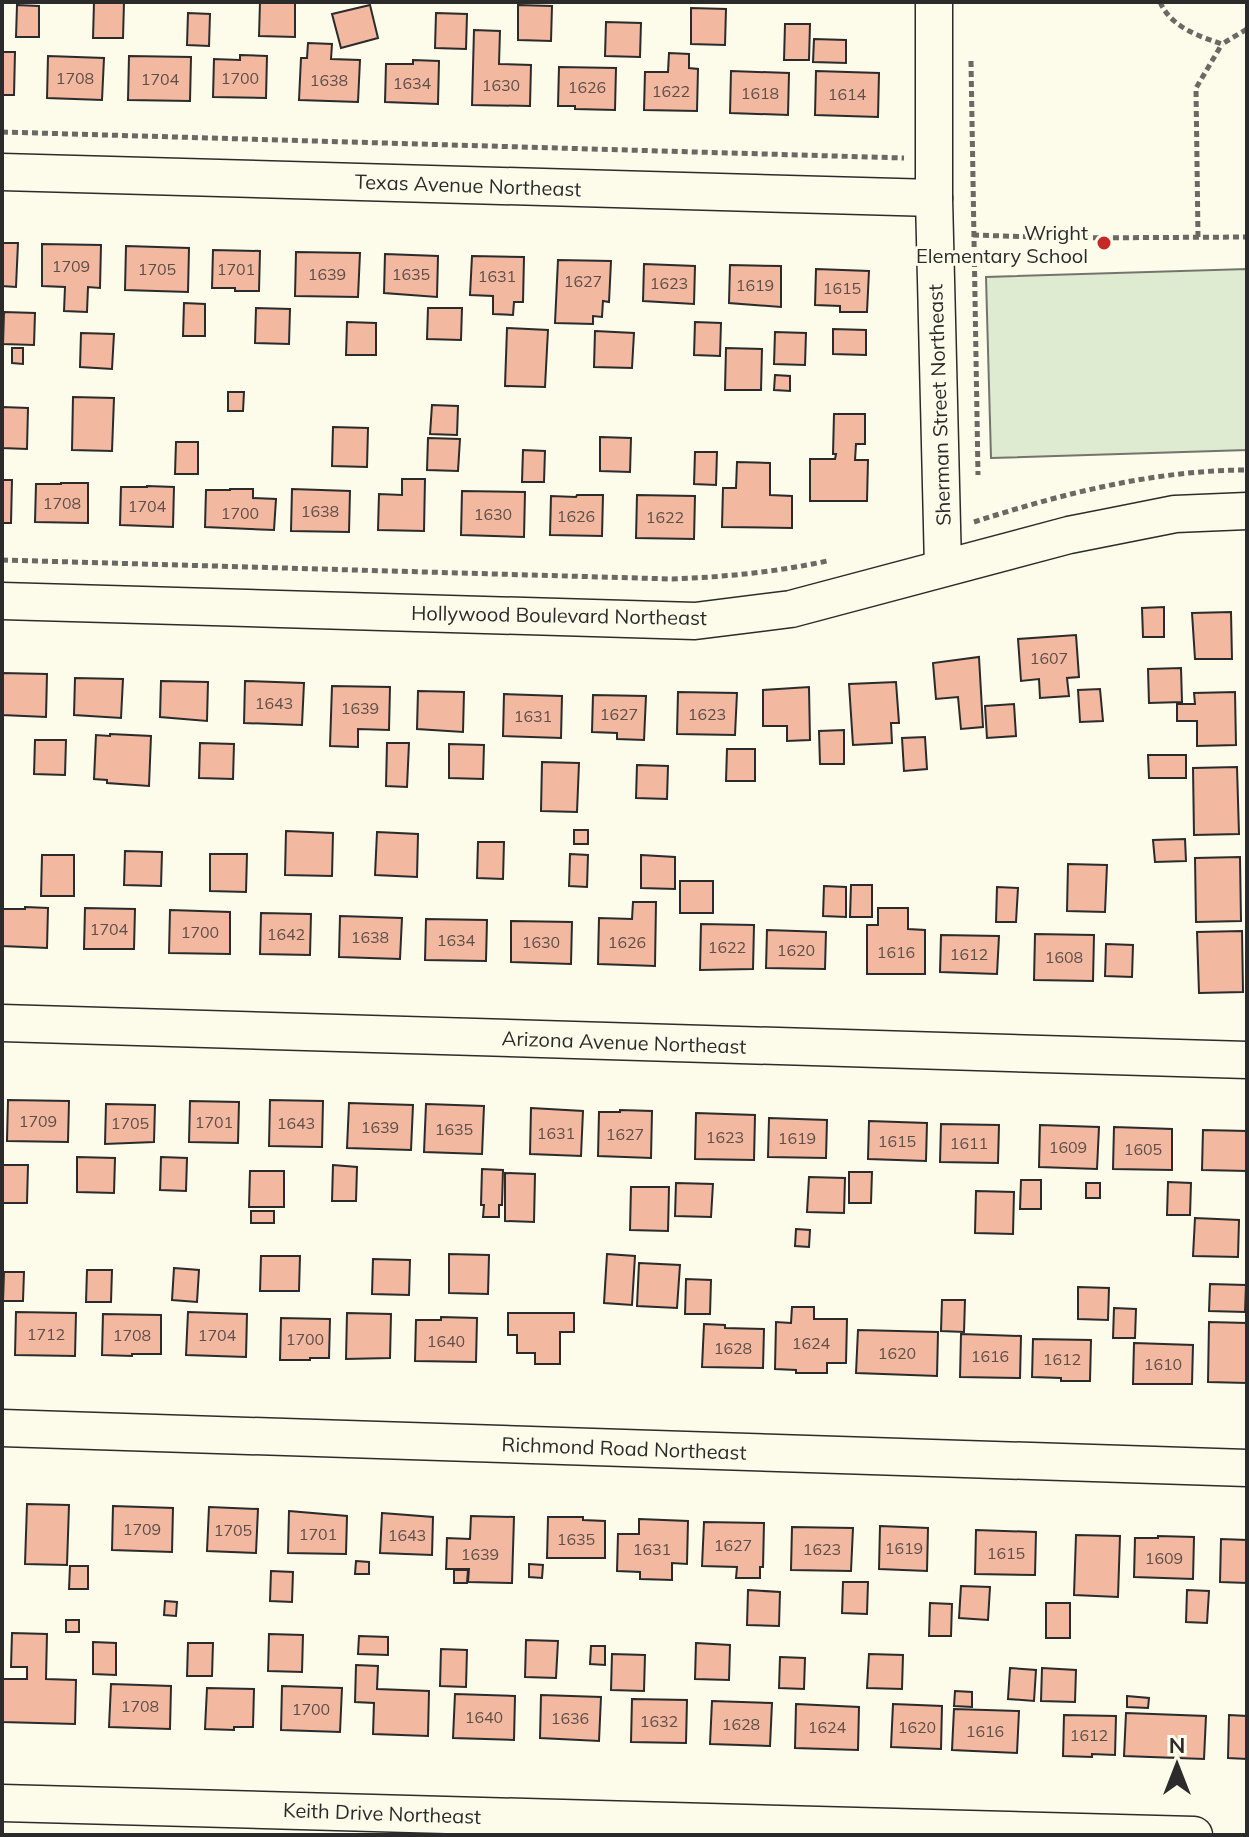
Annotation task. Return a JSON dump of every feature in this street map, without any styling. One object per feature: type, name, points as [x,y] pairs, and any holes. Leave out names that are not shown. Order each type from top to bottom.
[{"type":"street","name":"Sherman Street Northeast","points":[[934,2],[934,198],[943,567]]},
{"type":"street","name":"Texas Avenue Northeast","points":[[2,172],[934,198]]},
{"type":"street","name":"Hollywood Boulevard Northeast","points":[[2,601],[695,621],[791,609],[1069,535],[1175,514],[1247,511]]},
{"type":"street","name":"Arizona Avenue Northeast","points":[[2,1023],[1247,1060]]},
{"type":"street","name":"Richmond Road Northeast","points":[[2,1428],[1247,1468]]},
{"type":"street","name":"Keith Drive Northeast","points":[[2,1803],[1194,1835]]},
{"type":"path","points":[[1160,2],[1164,12],[1191,33],[1222,44]]},
{"type":"path","points":[[1198,237],[1196,88],[1222,44],[1247,29]]},
{"type":"path","points":[[970,49],[978,489]]},
{"type":"path","points":[[2,132],[913,158]]},
{"type":"path","points":[[960,235],[1247,237]]},
{"type":"path","points":[[978,520],[978,528]]},
{"type":"path","points":[[2,560],[672,579],[774,572],[828,561]]},
{"type":"green space","points":[[1247,269],[1247,450],[991,458],[986,277]]},
{"type":"building","points":[[94,2],[124,2],[123,38],[93,38]]},
{"type":"building","points":[[260,2],[295,2],[295,37],[259,36]]},
{"type":"building","points":[[17,5],[39,6],[39,37],[16,37]]},
{"type":"building","points":[[370,5],[378,38],[341,48],[332,14]]},
{"type":"building","points":[[518,5],[552,6],[551,41],[518,40]]},
{"type":"building","points":[[691,8],[726,9],[725,45],[691,44]]},
{"type":"building","points":[[188,13],[210,14],[209,46],[187,45]]},
{"type":"building","points":[[436,13],[467,14],[466,49],[435,48]]},
{"type":"building","points":[[606,22],[641,23],[640,57],[605,56]]},
{"type":"building","points":[[785,24],[810,24],[809,60],[784,60]]},
{"type":"building","points":[[474,30],[500,31],[499,64],[531,65],[530,106],[472,105]]},
{"type":"building","points":[[814,39],[846,40],[846,63],[813,62]]},
{"type":"building","points":[[308,43],[332,44],[331,59],[360,60],[358,102],[299,100],[301,58],[307,58]]},
{"type":"building","points":[[2,52],[15,52],[14,95],[2,95]]},
{"type":"building","points":[[669,53],[689,54],[689,68],[698,69],[697,111],[644,110],[645,72],[668,72]]},
{"type":"building","points":[[240,55],[267,56],[266,98],[213,97],[214,59],[240,60]]},
{"type":"building","points":[[48,56],[104,58],[102,100],[47,98]]},
{"type":"building","points":[[129,56],[191,57],[190,101],[128,100]]},
{"type":"building","points":[[413,60],[439,61],[438,104],[385,102],[386,64],[413,64]]},
{"type":"building","points":[[559,67],[616,68],[615,110],[558,106]]},
{"type":"building","points":[[731,71],[789,73],[788,115],[730,113]]},
{"type":"building","points":[[816,71],[879,73],[878,117],[815,115]]},
{"type":"building","points":[[2,243],[18,243],[16,287],[2,286]]},
{"type":"building","points":[[42,244],[101,245],[100,288],[88,287],[87,312],[64,311],[65,287],[42,286]]},
{"type":"building","points":[[126,246],[189,248],[188,292],[125,290]]},
{"type":"building","points":[[213,250],[260,251],[259,291],[212,288]]},
{"type":"building","points":[[296,252],[360,253],[358,297],[295,296]]},
{"type":"building","points":[[385,254],[438,256],[437,297],[384,293]]},
{"type":"building","points":[[472,256],[524,257],[523,302],[514,302],[513,315],[493,314],[493,296],[470,295]]},
{"type":"building","points":[[558,260],[611,261],[609,302],[603,301],[602,317],[593,316],[593,324],[555,323]]},
{"type":"building","points":[[644,264],[695,266],[694,304],[643,301]]},
{"type":"building","points":[[730,265],[781,266],[781,307],[729,303]]},
{"type":"building","points":[[816,269],[869,271],[867,312],[840,312],[840,306],[815,305]]},
{"type":"building","points":[[184,303],[205,304],[205,336],[183,336]]},
{"type":"building","points":[[256,308],[290,309],[289,344],[255,343]]},
{"type":"building","points":[[428,308],[462,308],[461,340],[427,339]]},
{"type":"building","points":[[4,312],[35,313],[34,345],[3,344]]},
{"type":"building","points":[[347,322],[376,323],[376,355],[346,355]]},
{"type":"building","points":[[695,322],[721,323],[720,356],[694,355]]},
{"type":"building","points":[[507,328],[548,330],[545,387],[505,386]]},
{"type":"building","points":[[833,329],[866,330],[866,355],[833,354]]},
{"type":"building","points":[[595,331],[634,333],[632,368],[594,367]]},
{"type":"building","points":[[775,332],[806,333],[805,365],[774,364]]},
{"type":"building","points":[[81,333],[114,334],[112,369],[80,367]]},
{"type":"building","points":[[12,348],[23,348],[23,364],[12,363]]},
{"type":"building","points":[[726,348],[762,349],[761,390],[725,390]]},
{"type":"building","points":[[775,375],[790,376],[790,391],[774,390]]},
{"type":"building","points":[[228,392],[244,392],[243,411],[228,411]]},
{"type":"building","points":[[73,397],[114,398],[112,451],[72,450]]},
{"type":"building","points":[[432,405],[458,406],[457,435],[430,434]]},
{"type":"building","points":[[2,407],[28,408],[27,449],[2,448]]},
{"type":"building","points":[[834,414],[865,414],[865,444],[856,444],[855,460],[868,460],[867,501],[810,501],[810,459],[835,459]]},
{"type":"building","points":[[333,427],[368,428],[367,467],[332,466]]},
{"type":"building","points":[[600,437],[631,438],[630,472],[600,471]]},
{"type":"building","points":[[428,438],[460,439],[458,471],[427,470]]},
{"type":"building","points":[[176,442],[198,442],[198,474],[175,474]]},
{"type":"building","points":[[523,450],[545,451],[544,482],[522,482]]},
{"type":"building","points":[[695,452],[717,452],[716,485],[694,484]]},
{"type":"building","points":[[737,462],[770,463],[770,495],[792,496],[792,528],[722,527],[723,488],[736,488]]},
{"type":"building","points":[[402,479],[425,479],[424,531],[378,530],[379,494],[402,495]]},
{"type":"building","points":[[2,480],[12,480],[11,523],[2,523]]},
{"type":"building","points":[[88,483],[88,523],[35,522],[36,484]]},
{"type":"building","points":[[121,487],[174,487],[173,527],[120,525]]},
{"type":"building","points":[[253,489],[253,498],[276,499],[274,530],[205,527],[206,490]]},
{"type":"building","points":[[292,489],[350,491],[349,532],[291,531]]},
{"type":"building","points":[[462,491],[525,492],[524,537],[461,535]]},
{"type":"building","points":[[603,495],[602,536],[550,535],[551,496]]},
{"type":"building","points":[[637,495],[695,496],[694,539],[636,538]]},
{"type":"building","points":[[1164,607],[1164,637],[1143,637],[1142,608]]},
{"type":"building","points":[[1231,612],[1232,659],[1195,659],[1192,613]]},
{"type":"building","points":[[1076,635],[1079,677],[1067,678],[1069,696],[1040,698],[1039,679],[1021,681],[1018,639]]},
{"type":"building","points":[[979,657],[983,727],[961,729],[958,697],[936,699],[933,663]]},
{"type":"building","points":[[1181,668],[1182,702],[1149,703],[1148,669]]},
{"type":"building","points":[[2,673],[47,674],[46,717],[2,715]]},
{"type":"building","points":[[75,678],[123,679],[121,718],[74,715]]},
{"type":"building","points":[[161,681],[208,682],[207,721],[160,717]]},
{"type":"building","points":[[245,681],[304,683],[302,725],[244,723]]},
{"type":"building","points":[[896,682],[899,723],[891,723],[892,743],[853,745],[849,684]]},
{"type":"building","points":[[332,686],[390,687],[389,730],[358,729],[358,747],[330,746]]},
{"type":"building","points":[[809,687],[810,740],[787,741],[787,726],[763,726],[763,690]]},
{"type":"building","points":[[1100,689],[1103,721],[1080,722],[1078,690]]},
{"type":"building","points":[[418,691],[464,692],[463,732],[417,729]]},
{"type":"building","points":[[678,692],[737,693],[735,735],[677,734]]},
{"type":"building","points":[[1235,692],[1236,745],[1197,746],[1197,721],[1177,721],[1177,704],[1195,704],[1194,693]]},
{"type":"building","points":[[504,694],[562,696],[561,738],[503,736]]},
{"type":"building","points":[[593,695],[646,696],[644,740],[617,739],[617,733],[592,732]]},
{"type":"building","points":[[1014,704],[1016,736],[987,738],[985,706]]},
{"type":"building","points":[[844,730],[844,764],[820,764],[819,731]]},
{"type":"building","points":[[96,735],[151,736],[149,786],[94,779]]},
{"type":"building","points":[[925,737],[927,769],[904,771],[902,738]]},
{"type":"building","points":[[35,740],[66,740],[65,775],[34,774]]},
{"type":"building","points":[[200,743],[234,744],[233,779],[199,778]]},
{"type":"building","points":[[387,743],[409,743],[407,787],[386,786]]},
{"type":"building","points":[[449,744],[484,745],[483,779],[449,778]]},
{"type":"building","points":[[727,749],[755,749],[755,781],[726,781]]},
{"type":"building","points":[[1148,755],[1186,755],[1186,778],[1149,778]]},
{"type":"building","points":[[542,762],[579,763],[577,812],[541,811]]},
{"type":"building","points":[[637,765],[668,766],[667,799],[636,798]]},
{"type":"building","points":[[1237,767],[1239,834],[1194,835],[1193,768]]},
{"type":"building","points":[[574,830],[588,830],[588,844],[574,844]]},
{"type":"building","points":[[286,831],[333,833],[332,876],[285,875]]},
{"type":"building","points":[[377,832],[418,834],[417,877],[375,875]]},
{"type":"building","points":[[1185,839],[1186,861],[1155,862],[1153,840]]},
{"type":"building","points":[[478,842],[504,842],[503,879],[477,878]]},
{"type":"building","points":[[125,851],[162,852],[161,886],[124,885]]},
{"type":"building","points":[[210,854],[247,854],[246,892],[210,891]]},
{"type":"building","points":[[570,854],[588,855],[587,887],[569,886]]},
{"type":"building","points":[[42,855],[74,855],[74,896],[41,896]]},
{"type":"building","points":[[641,855],[675,857],[675,889],[641,888]]},
{"type":"building","points":[[1240,857],[1241,921],[1196,922],[1195,858]]},
{"type":"building","points":[[1068,864],[1107,865],[1105,912],[1067,911]]},
{"type":"building","points":[[680,881],[713,881],[713,913],[680,913]]},
{"type":"building","points":[[851,885],[872,885],[872,917],[850,917]]},
{"type":"building","points":[[824,886],[846,887],[846,917],[823,916]]},
{"type":"building","points":[[997,887],[1018,888],[1016,922],[996,922]]},
{"type":"building","points":[[633,902],[656,902],[655,966],[598,964],[599,918],[632,919]]},
{"type":"building","points":[[48,908],[47,948],[2,946],[2,909]]},
{"type":"building","points":[[85,908],[135,909],[134,949],[84,949]]},
{"type":"building","points":[[878,908],[908,908],[908,929],[925,930],[925,974],[867,974],[867,925],[878,925]]},
{"type":"building","points":[[170,910],[230,912],[230,954],[169,953]]},
{"type":"building","points":[[261,913],[311,914],[310,955],[260,954]]},
{"type":"building","points":[[340,916],[402,918],[400,959],[339,957]]},
{"type":"building","points":[[426,919],[487,920],[486,961],[425,960]]},
{"type":"building","points":[[511,921],[572,922],[571,964],[511,962]]},
{"type":"building","points":[[701,924],[754,925],[753,969],[700,970]]},
{"type":"building","points":[[767,930],[826,932],[825,969],[766,968]]},
{"type":"building","points":[[1242,931],[1243,992],[1199,993],[1197,932]]},
{"type":"building","points":[[1035,934],[1094,935],[1093,981],[1034,980]]},
{"type":"building","points":[[941,935],[999,936],[997,974],[940,972]]},
{"type":"building","points":[[1106,944],[1133,945],[1132,977],[1105,976]]},
{"type":"building","points":[[8,1100],[69,1101],[68,1142],[7,1141]]},
{"type":"building","points":[[270,1100],[323,1101],[322,1147],[269,1146]]},
{"type":"building","points":[[190,1101],[239,1102],[238,1143],[189,1142]]},
{"type":"building","points":[[349,1103],[413,1105],[411,1150],[347,1148]]},
{"type":"building","points":[[106,1104],[155,1105],[154,1142],[105,1144]]},
{"type":"building","points":[[426,1104],[484,1106],[482,1154],[424,1152]]},
{"type":"building","points":[[531,1108],[583,1111],[581,1156],[530,1154]]},
{"type":"building","points":[[652,1111],[651,1158],[598,1156],[599,1112]]},
{"type":"building","points":[[696,1113],[755,1115],[754,1160],[695,1159]]},
{"type":"building","points":[[769,1118],[827,1120],[826,1158],[768,1157]]},
{"type":"building","points":[[869,1121],[927,1123],[926,1161],[868,1159]]},
{"type":"building","points":[[941,1124],[999,1125],[998,1163],[940,1162]]},
{"type":"building","points":[[1040,1125],[1099,1127],[1097,1169],[1039,1167]]},
{"type":"building","points":[[1114,1127],[1172,1129],[1172,1170],[1113,1169]]},
{"type":"building","points":[[1203,1130],[1247,1131],[1247,1171],[1202,1170]]},
{"type":"building","points":[[77,1157],[115,1158],[114,1193],[77,1192]]},
{"type":"building","points":[[161,1157],[187,1158],[186,1191],[160,1190]]},
{"type":"building","points":[[2,1165],[28,1165],[27,1203],[2,1203]]},
{"type":"building","points":[[333,1165],[357,1167],[356,1201],[332,1201]]},
{"type":"building","points":[[482,1169],[503,1170],[499,1217],[483,1217]]},
{"type":"building","points":[[250,1171],[284,1171],[284,1207],[249,1207]]},
{"type":"building","points":[[849,1172],[872,1172],[871,1203],[849,1203]]},
{"type":"building","points":[[505,1173],[535,1174],[534,1222],[505,1221]]},
{"type":"building","points":[[809,1177],[845,1178],[844,1213],[807,1212]]},
{"type":"building","points":[[1021,1180],[1041,1180],[1041,1209],[1020,1209]]},
{"type":"building","points":[[1168,1182],[1191,1183],[1190,1215],[1167,1215]]},
{"type":"building","points":[[676,1183],[713,1184],[711,1217],[675,1216]]},
{"type":"building","points":[[1086,1183],[1100,1183],[1100,1198],[1086,1198]]},
{"type":"building","points":[[631,1187],[669,1187],[668,1231],[630,1230]]},
{"type":"building","points":[[976,1191],[1014,1192],[1013,1234],[975,1233]]},
{"type":"building","points":[[251,1211],[274,1211],[274,1223],[251,1223]]},
{"type":"building","points":[[1195,1218],[1239,1220],[1238,1257],[1193,1256]]},
{"type":"building","points":[[796,1229],[810,1230],[809,1247],[795,1246]]},
{"type":"building","points":[[449,1254],[489,1255],[488,1294],[449,1293]]},
{"type":"building","points":[[607,1254],[635,1256],[632,1305],[604,1303]]},
{"type":"building","points":[[261,1256],[300,1256],[299,1291],[260,1291]]},
{"type":"building","points":[[373,1259],[410,1260],[409,1295],[372,1294]]},
{"type":"building","points":[[639,1263],[680,1265],[677,1308],[637,1306]]},
{"type":"building","points":[[174,1268],[199,1270],[197,1302],[172,1300]]},
{"type":"building","points":[[87,1270],[112,1270],[111,1302],[86,1302]]},
{"type":"building","points":[[4,1272],[24,1272],[23,1301],[3,1301]]},
{"type":"building","points":[[686,1279],[711,1280],[710,1314],[685,1314]]},
{"type":"building","points":[[1210,1284],[1246,1285],[1245,1312],[1209,1311]]},
{"type":"building","points":[[1078,1287],[1109,1288],[1108,1320],[1078,1319]]},
{"type":"building","points":[[942,1300],[965,1300],[964,1332],[941,1331]]},
{"type":"building","points":[[792,1307],[814,1307],[814,1319],[847,1319],[846,1363],[827,1363],[827,1373],[775,1369],[776,1322],[791,1323]]},
{"type":"building","points":[[1114,1308],[1136,1309],[1135,1338],[1113,1338]]},
{"type":"building","points":[[16,1312],[76,1313],[75,1356],[15,1355]]},
{"type":"building","points":[[188,1312],[247,1314],[246,1357],[186,1355]]},
{"type":"building","points":[[347,1313],[391,1314],[390,1358],[346,1359]]},
{"type":"building","points":[[508,1313],[574,1313],[574,1332],[560,1332],[560,1364],[535,1364],[535,1353],[517,1353],[517,1335],[508,1335]]},
{"type":"building","points":[[103,1314],[161,1315],[161,1354],[102,1355]]},
{"type":"building","points":[[441,1317],[477,1318],[476,1362],[415,1361],[416,1320],[441,1320]]},
{"type":"building","points":[[281,1318],[330,1319],[329,1358],[280,1360]]},
{"type":"building","points":[[1209,1322],[1247,1323],[1247,1383],[1208,1382]]},
{"type":"building","points":[[704,1324],[764,1329],[763,1368],[702,1367]]},
{"type":"building","points":[[858,1330],[938,1332],[937,1376],[856,1373]]},
{"type":"building","points":[[961,1334],[1021,1336],[1020,1378],[960,1377]]},
{"type":"building","points":[[1033,1339],[1091,1340],[1090,1381],[1032,1377]]},
{"type":"building","points":[[1134,1343],[1193,1345],[1192,1384],[1133,1384]]},
{"type":"building","points":[[27,1504],[69,1505],[67,1565],[25,1564]]},
{"type":"building","points":[[113,1506],[173,1508],[172,1552],[112,1550]]},
{"type":"building","points":[[209,1507],[258,1509],[256,1553],[207,1551]]},
{"type":"building","points":[[289,1511],[347,1516],[346,1554],[288,1553]]},
{"type":"building","points":[[382,1513],[433,1517],[432,1555],[380,1553]]},
{"type":"building","points":[[471,1516],[514,1517],[512,1583],[468,1582],[469,1569],[446,1569],[447,1538],[470,1539]]},
{"type":"building","points":[[548,1517],[583,1517],[583,1520],[605,1521],[605,1558],[547,1558]]},
{"type":"building","points":[[639,1519],[688,1521],[687,1564],[672,1563],[672,1580],[640,1579],[640,1572],[617,1571],[618,1534],[639,1534]]},
{"type":"building","points":[[704,1522],[764,1523],[760,1578],[736,1578],[737,1567],[702,1566]]},
{"type":"building","points":[[880,1526],[928,1528],[927,1571],[879,1569]]},
{"type":"building","points":[[792,1527],[853,1528],[851,1571],[791,1570]]},
{"type":"building","points":[[976,1530],[1036,1532],[1035,1575],[975,1574]]},
{"type":"building","points":[[1076,1535],[1120,1536],[1118,1597],[1074,1595]]},
{"type":"building","points":[[1194,1537],[1193,1579],[1134,1577],[1135,1538]]},
{"type":"building","points":[[1221,1539],[1247,1540],[1247,1583],[1220,1582]]},
{"type":"building","points":[[356,1561],[369,1562],[369,1574],[355,1574]]},
{"type":"building","points":[[529,1564],[543,1565],[542,1578],[529,1577]]},
{"type":"building","points":[[70,1566],[88,1566],[88,1589],[69,1589]]},
{"type":"building","points":[[454,1570],[468,1570],[467,1583],[454,1583]]},
{"type":"building","points":[[271,1571],[293,1572],[292,1602],[270,1601]]},
{"type":"building","points":[[843,1582],[868,1582],[867,1614],[842,1613]]},
{"type":"building","points":[[961,1586],[990,1587],[988,1620],[959,1618]]},
{"type":"building","points":[[748,1590],[780,1592],[779,1626],[747,1625]]},
{"type":"building","points":[[1187,1590],[1209,1591],[1207,1623],[1186,1622]]},
{"type":"building","points":[[165,1601],[177,1602],[176,1616],[164,1615]]},
{"type":"building","points":[[930,1603],[952,1604],[951,1636],[929,1636]]},
{"type":"building","points":[[1046,1603],[1070,1603],[1070,1638],[1046,1638]]},
{"type":"building","points":[[66,1620],[79,1620],[79,1632],[66,1632]]},
{"type":"building","points":[[12,1633],[47,1634],[46,1679],[76,1680],[75,1724],[2,1722],[2,1679],[27,1679],[27,1667],[11,1667]]},
{"type":"building","points":[[269,1634],[303,1635],[302,1672],[268,1671]]},
{"type":"building","points":[[359,1636],[388,1637],[388,1655],[358,1654]]},
{"type":"building","points":[[526,1640],[558,1641],[556,1678],[525,1677]]},
{"type":"building","points":[[93,1642],[116,1643],[116,1675],[93,1674]]},
{"type":"building","points":[[188,1643],[213,1643],[212,1676],[187,1676]]},
{"type":"building","points":[[696,1643],[730,1645],[729,1680],[695,1679]]},
{"type":"building","points":[[591,1646],[605,1646],[605,1665],[590,1664]]},
{"type":"building","points":[[441,1649],[467,1650],[466,1687],[440,1686]]},
{"type":"building","points":[[612,1654],[645,1655],[644,1691],[611,1690]]},
{"type":"building","points":[[869,1654],[903,1655],[902,1689],[867,1688]]},
{"type":"building","points":[[780,1657],[805,1658],[804,1689],[779,1688]]},
{"type":"building","points":[[356,1665],[378,1666],[377,1689],[429,1691],[428,1736],[373,1734],[374,1703],[355,1702]]},
{"type":"building","points":[[1010,1668],[1036,1670],[1034,1701],[1008,1699]]},
{"type":"building","points":[[1042,1668],[1076,1670],[1075,1702],[1041,1701]]},
{"type":"building","points":[[111,1684],[171,1686],[170,1729],[109,1727]]},
{"type":"building","points":[[282,1686],[342,1688],[340,1732],[281,1730]]},
{"type":"building","points":[[207,1688],[254,1689],[253,1727],[205,1729]]},
{"type":"building","points":[[955,1691],[972,1692],[972,1707],[954,1706]]},
{"type":"building","points":[[455,1694],[515,1696],[514,1740],[453,1738]]},
{"type":"building","points":[[541,1695],[601,1697],[599,1741],[540,1738]]},
{"type":"building","points":[[1127,1696],[1149,1698],[1148,1708],[1127,1707]]},
{"type":"building","points":[[632,1699],[687,1700],[686,1743],[631,1742]]},
{"type":"building","points":[[712,1701],[772,1703],[770,1746],[710,1744]]},
{"type":"building","points":[[796,1704],[859,1707],[858,1750],[795,1748]]},
{"type":"building","points":[[893,1704],[942,1706],[941,1749],[891,1747]]},
{"type":"building","points":[[954,1709],[1019,1711],[1017,1753],[952,1750]]},
{"type":"building","points":[[1126,1713],[1206,1716],[1204,1759],[1124,1756]]},
{"type":"building","points":[[1064,1715],[1116,1716],[1115,1755],[1063,1756]]},
{"type":"building","points":[[1229,1715],[1247,1716],[1247,1759],[1228,1758]]},
{"type":"place","name":"Wright Elementary School","points":[[1104,243]]}]
